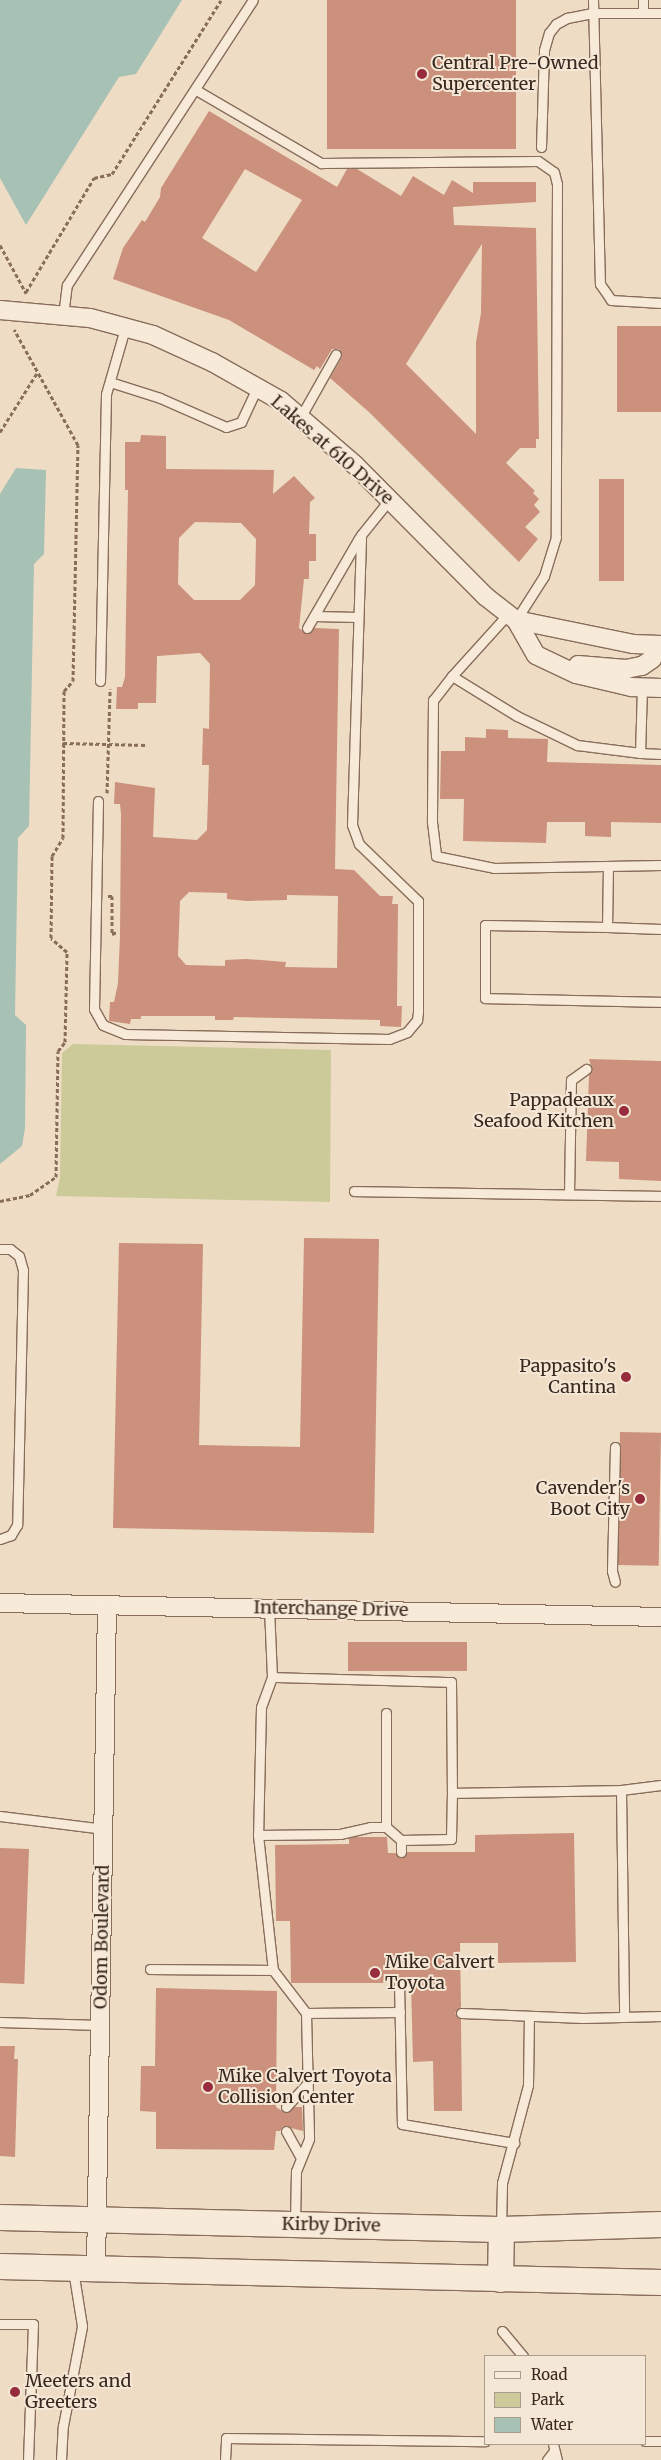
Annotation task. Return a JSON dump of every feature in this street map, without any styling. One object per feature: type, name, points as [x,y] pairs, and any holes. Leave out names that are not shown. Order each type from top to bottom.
[{"type":"main road","name":"Kirby Drive","points":[[0,2217],[501,2229],[661,2224]]},
{"type":"main road","points":[[500,2279],[501,2229]]},
{"type":"main road","points":[[0,2266],[661,2282]]},
{"type":"street","name":"Lakes at 610 Drive","points":[[2,310],[90,318],[153,335],[204,358],[281,401],[390,499],[485,596],[512,617],[536,655],[580,666],[626,669],[647,663],[659,645],[616,641],[512,617]]},
{"type":"street","points":[[536,655],[576,674],[642,687],[661,688]]},
{"type":"street","name":"Interchange Drive","points":[[0,1603],[661,1617]]},
{"type":"street","name":"Odom Boulevard","points":[[84,2268],[97,2219],[107,1605]]},
{"type":"lane","points":[[63,316],[67,285],[253,0]]},
{"type":"lane","points":[[593,0],[600,284],[610,300],[661,303]]},
{"type":"lane","points":[[643,0],[643,13]]},
{"type":"lane","points":[[541,147],[544,50],[549,33],[567,18],[593,13],[661,13]]},
{"type":"lane","points":[[196,90],[321,162],[538,161],[554,172],[557,184],[556,537],[544,576],[512,617],[452,676],[433,700],[432,822],[436,856],[494,868],[661,865]]},
{"type":"lane","points":[[105,681],[106,394],[125,328]]},
{"type":"lane","points":[[300,418],[336,354]]},
{"type":"lane","points":[[110,382],[160,398],[226,427],[241,422],[257,387]]},
{"type":"lane","points":[[307,628],[361,535],[390,499]]},
{"type":"lane","points":[[102,801],[94,1009],[103,1024],[125,1034],[389,1039],[406,1032],[417,1020],[418,1012],[418,901],[359,844],[352,825],[361,535]]},
{"type":"lane","points":[[314,616],[358,617]]},
{"type":"lane","points":[[452,676],[517,716],[577,745],[661,754]]},
{"type":"lane","points":[[640,753],[642,687]]},
{"type":"lane","points":[[607,927],[608,866]]},
{"type":"lane","points":[[661,928],[486,926],[485,998],[661,1002]]},
{"type":"lane","points":[[569,1194],[571,1080],[586,1069]]},
{"type":"lane","points":[[354,1191],[661,1196]]},
{"type":"lane","points":[[0,1249],[10,1249],[19,1256],[23,1270],[17,1524],[11,1535],[0,1539]]},
{"type":"lane","points":[[615,1447],[612,1571],[615,1582]]},
{"type":"lane","points":[[269,1608],[272,1677],[261,1707],[258,1835],[273,1970],[306,2013],[306,2085],[310,2139],[296,2172],[295,2224]]},
{"type":"lane","points":[[258,1835],[340,1834],[370,1827],[386,1827],[401,1840],[451,1839],[451,1682],[272,1677]]},
{"type":"lane","points":[[386,1713],[386,1827]]},
{"type":"lane","points":[[452,1793],[621,1790],[661,1785]]},
{"type":"lane","points":[[621,1790],[624,2017]]},
{"type":"lane","points":[[0,1816],[104,1828]]},
{"type":"lane","points":[[401,1840],[401,1852]]},
{"type":"lane","points":[[150,1969],[273,1970]]},
{"type":"lane","points":[[399,1983],[402,2124],[514,2143]]},
{"type":"lane","points":[[306,2013],[400,2012]]},
{"type":"lane","points":[[461,2013],[529,2017],[661,2016]]},
{"type":"lane","points":[[501,2229],[502,2183],[528,2085],[529,2017]]},
{"type":"lane","points":[[0,2022],[100,2025]]},
{"type":"lane","points":[[286,2107],[306,2085]]},
{"type":"lane","points":[[286,2131],[301,2158]]},
{"type":"lane","points":[[61,2460],[63,2426],[82,2326],[84,2268]]},
{"type":"lane","points":[[0,2324],[33,2324],[28,2460]]},
{"type":"lane","points":[[502,2331],[522,2355]]},
{"type":"lane","points":[[225,2460],[226,2438],[483,2440]]},
{"type":"lane","points":[[646,2441],[661,2442]]},
{"type":"lane","points":[[548,2460],[555,2452]]},
{"type":"path","points":[[0,245],[26,292],[94,178],[112,174],[221,0]]},
{"type":"path","points":[[0,1201],[30,1195],[56,1177],[58,1051],[65,1042],[68,952],[51,938],[52,856],[63,838],[64,691],[73,681],[78,445],[2,310]]},
{"type":"path","points":[[0,432],[38,372]]},
{"type":"path","points":[[102,801],[108,744],[105,681]]},
{"type":"path","points":[[64,744],[146,745]]},
{"type":"path","points":[[105,887],[105,896],[112,896],[112,934],[117,932]]},
{"type":"green space","points":[[73,1044],[331,1050],[330,1202],[56,1196],[60,1177],[62,1053]]},
{"type":"water","points":[[0,0],[182,0],[136,74],[119,77],[26,225],[0,178]]},
{"type":"water","points":[[16,468],[46,470],[44,554],[34,564],[29,826],[18,838],[15,1015],[26,1025],[25,1128],[22,1146],[0,1164],[0,494]]},
{"type":"building","name":"Central Pre-Owned Supercenter","points":[[327,0],[516,0],[516,149],[327,149]]},
{"type":"building","points":[[209,111],[337,187],[347,169],[357,169],[401,196],[413,176],[444,195],[452,180],[473,193],[473,182],[536,182],[536,202],[453,207],[454,225],[536,228],[539,439],[536,439],[536,448],[520,448],[506,463],[535,491],[533,493],[539,499],[534,505],[540,512],[525,527],[538,539],[519,562],[370,413],[330,378],[342,357],[339,349],[332,349],[320,369],[317,366],[314,370],[229,320],[113,279],[123,248],[142,220],[145,222],[160,197],[161,188]],"holes":[[[245,169],[302,200],[256,272],[202,238]],[[482,244],[481,313],[476,342],[476,434],[406,364]]]},
{"type":"building","points":[[617,326],[661,326],[661,412],[617,412]]},
{"type":"building","points":[[141,435],[166,436],[166,469],[274,470],[273,494],[294,476],[315,498],[310,502],[309,534],[316,534],[316,561],[309,561],[309,579],[304,579],[299,628],[307,634],[314,628],[339,629],[335,869],[354,870],[380,896],[393,896],[392,904],[398,904],[397,1006],[402,1006],[401,1027],[380,1026],[380,1020],[234,1017],[233,1020],[215,1020],[215,1016],[141,1016],[141,1019],[131,1019],[130,1024],[109,1021],[110,1002],[114,1002],[118,983],[120,936],[121,814],[120,804],[114,804],[115,782],[155,788],[153,837],[197,840],[207,830],[209,765],[202,765],[203,728],[209,729],[210,664],[200,653],[157,656],[156,703],[138,703],[138,709],[116,709],[117,687],[122,687],[125,677],[128,490],[125,490],[125,442],[140,442]],"holes":[[[195,522],[241,523],[256,539],[255,585],[240,600],[194,600],[178,584],[179,538]],[[189,892],[227,893],[227,899],[247,901],[287,900],[287,895],[338,896],[337,968],[285,967],[286,962],[246,959],[225,960],[225,966],[186,965],[178,956],[180,901]]]},
{"type":"building","points":[[599,479],[624,479],[624,581],[599,581]]},
{"type":"building","points":[[486,729],[508,730],[508,738],[548,739],[547,762],[661,765],[661,823],[611,822],[611,837],[585,836],[585,822],[547,822],[546,843],[463,841],[464,799],[440,799],[441,751],[465,751],[465,737],[486,738]]},
{"type":"building","name":"Pappadeaux Seafood Kitchen","points":[[589,1059],[661,1061],[661,1181],[619,1179],[619,1162],[586,1161],[589,1075],[592,1069]]},
{"type":"building","points":[[304,1238],[379,1239],[374,1533],[113,1528],[119,1243],[203,1244],[199,1445],[300,1447]]},
{"type":"building","name":"Cavender's Boot City","points":[[620,1432],[661,1433],[659,1566],[618,1565]]},
{"type":"building","points":[[348,1642],[467,1642],[467,1671],[348,1671]]},
{"type":"building","name":"Mike Calvert Toyota","points":[[574,1833],[576,1962],[498,1963],[498,1943],[460,1943],[461,2007],[455,2013],[461,2019],[462,2111],[434,2111],[433,2061],[413,2062],[411,1983],[405,1983],[399,1977],[393,1983],[291,1983],[290,1921],[276,1921],[275,1845],[349,1844],[349,1838],[387,1837],[388,1853],[395,1853],[401,1858],[407,1852],[475,1852],[475,1835]]},
{"type":"building","points":[[0,1848],[29,1849],[24,1984],[0,1983]]},
{"type":"building","name":"Mike Calvert Toyota Collision Center","points":[[156,1988],[277,1991],[276,2107],[285,2113],[294,2107],[302,2107],[303,2131],[283,2126],[280,2131],[276,2131],[274,2150],[156,2149],[156,2112],[140,2111],[141,2066],[155,2066]]},
{"type":"building","points":[[0,2046],[15,2046],[14,2059],[18,2059],[15,2157],[0,2156]]},
{"type":"place","name":"Central Pre-Owned Supercenter","points":[[422,74]]},
{"type":"place","name":"Pappadeaux Seafood Kitchen","points":[[624,1111]]},
{"type":"place","name":"Pappasito's Cantina","points":[[626,1377]]},
{"type":"place","name":"Cavender's Boot City","points":[[640,1499]]},
{"type":"place","name":"Mike Calvert Toyota","points":[[375,1973]]},
{"type":"place","name":"Mike Calvert Toyota Collision Center","points":[[208,2087]]},
{"type":"place","name":"Meeters and Greeters","points":[[15,2392]]}]
